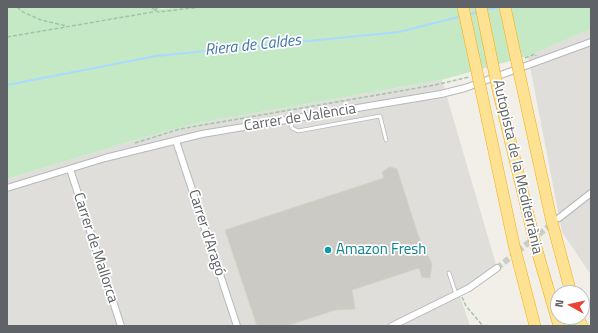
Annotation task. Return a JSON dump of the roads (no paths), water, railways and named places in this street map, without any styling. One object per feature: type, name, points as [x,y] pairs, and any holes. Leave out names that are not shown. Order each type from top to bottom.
[{"type":"highway","name":"Autopista de la Mediterrània","points":[[463,7],[512,238],[535,326]]},
{"type":"highway","name":"Autopista de la Mediterrània","points":[[482,7],[498,90],[523,198],[559,326]]},
{"type":"highway","points":[[505,7],[551,218],[569,285]]},
{"type":"street","name":"Carrer de València","points":[[7,188],[70,169],[202,134],[441,94],[465,88],[591,42]]},
{"type":"street","name":"Carrer d'Aragó","points":[[176,141],[237,326]]},
{"type":"street","name":"Carrer de Mallorca","points":[[70,169],[120,326]]},
{"type":"street","points":[[559,218],[591,193]]},
{"type":"street","points":[[392,326],[482,280],[497,268]]},
{"type":"lane","points":[[290,120],[292,128],[298,131],[380,116],[386,140]]},
{"type":"lane","points":[[448,273],[458,293]]},
{"type":"waterway","name":"Riera de Caldes","points":[[486,10],[499,7]]},
{"type":"waterway","name":"Riera de Caldes","points":[[468,15],[477,12]]},
{"type":"waterway","name":"Riera de Caldes","points":[[7,85],[156,56],[399,32],[462,16]]},
{"type":"tunnel","points":[[497,268],[553,223]]},
{"type":"place","name":"Amazon Fresh","points":[[328,250]]}]
